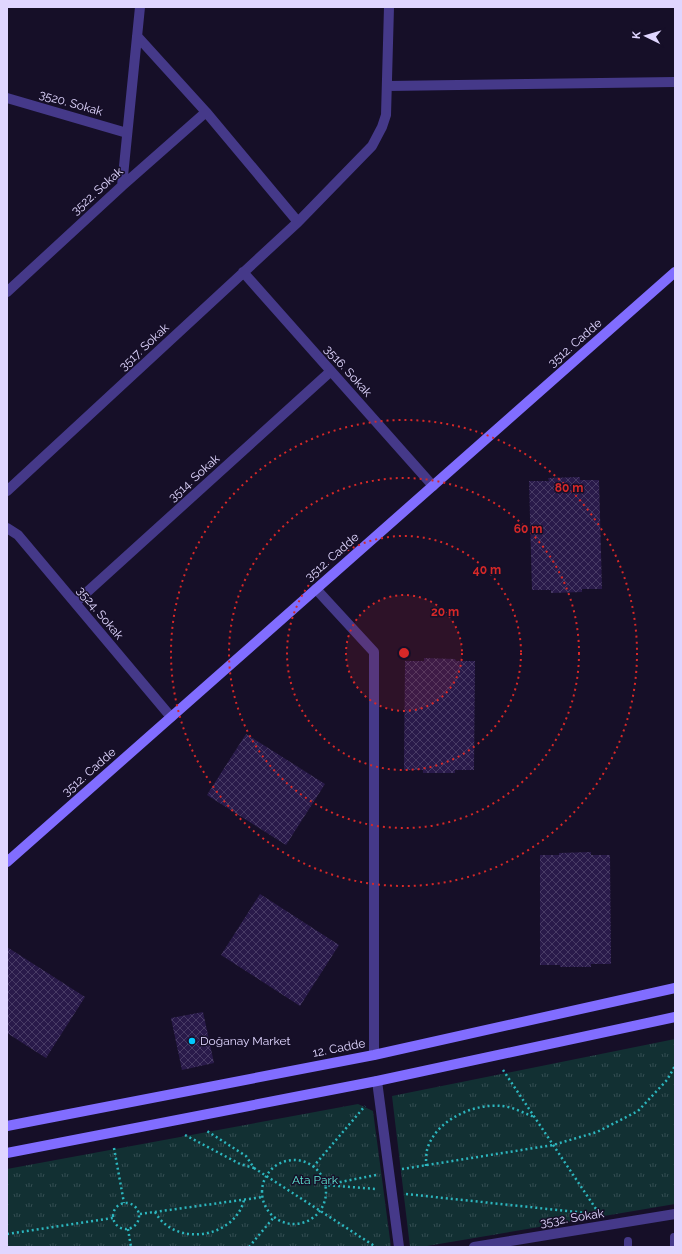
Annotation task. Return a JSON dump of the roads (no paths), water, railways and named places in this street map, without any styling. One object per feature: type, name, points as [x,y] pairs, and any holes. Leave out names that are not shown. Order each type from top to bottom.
[{"type":"main road","name":"3512. Cadde","points":[[7,862],[675,272]]},
{"type":"main road","name":"12. Cadde","points":[[7,1126],[374,1055],[675,988]]},
{"type":"main road","points":[[7,1152],[377,1081],[675,1017]]},
{"type":"street","points":[[122,186],[140,7]]},
{"type":"street","name":"3517. Sokak","points":[[7,491],[298,222],[372,146],[382,127],[386,115],[389,7]]},
{"type":"street","points":[[137,36],[206,112],[298,222]]},
{"type":"street","points":[[388,86],[675,82]]},
{"type":"street","name":"3520. Sokak","points":[[8,100],[127,133]]},
{"type":"street","name":"3522. Sokak","points":[[7,292],[122,186],[206,112]]},
{"type":"street","name":"3516. Sokak","points":[[243,272],[432,486]]},
{"type":"street","name":"3514. Sokak","points":[[75,603],[331,371]]},
{"type":"street","name":"3524. Sokak","points":[[7,528],[18,535],[171,717]]},
{"type":"street","points":[[316,589],[374,652],[374,1055]]},
{"type":"street","points":[[377,1081],[399,1247]]},
{"type":"street","name":"3532. Sokak","points":[[474,1247],[675,1214]]},
{"type":"lane","points":[[674,1237],[674,1247]]},
{"type":"place","name":"Doğanay Market","points":[[192,1041]]},
{"type":"park label","name":"Ata Park","points":[[315,1180]]}]
